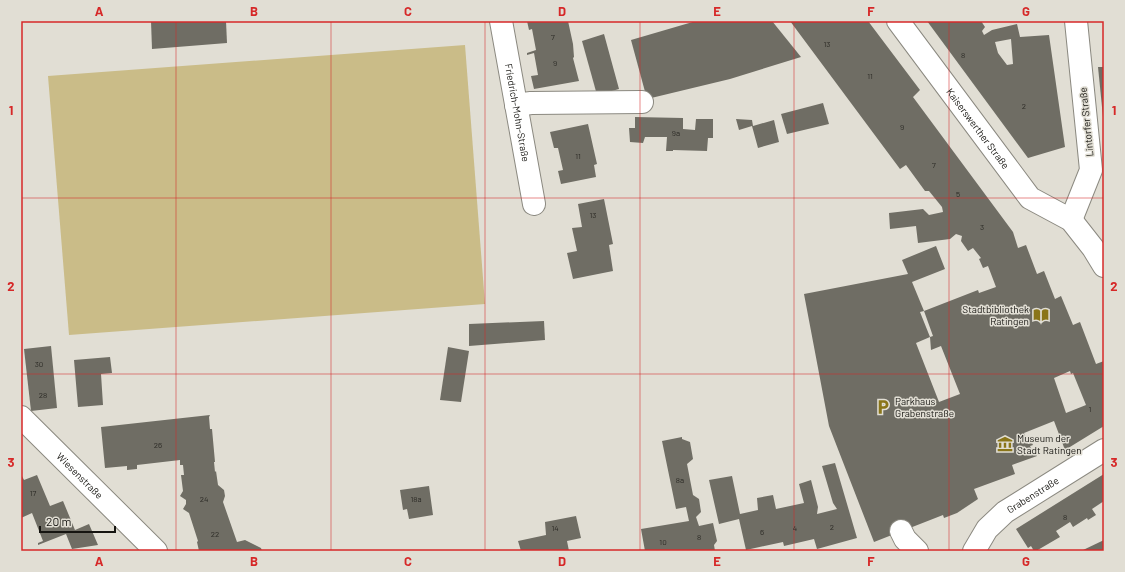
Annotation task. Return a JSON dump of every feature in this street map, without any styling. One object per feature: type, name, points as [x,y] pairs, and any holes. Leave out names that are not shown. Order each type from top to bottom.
[{"type":"street","name":"Friedrich-Mohn-Straße","points":[[501,21],[534,204]]},
{"type":"street","name":"Kaiserswerther Straße","points":[[898,21],[1030,198],[1071,220]]},
{"type":"street","name":"Lintorfer Straße","points":[[1071,220],[1091,170],[1095,125],[1076,21]]},
{"type":"street","points":[[516,105],[531,103],[642,102]]},
{"type":"street","points":[[1071,220],[1093,248],[1104,266]]},
{"type":"street","name":"Wiesenstraße","points":[[21,417],[156,551]]},
{"type":"street","name":"Grabenstraße","points":[[974,551],[987,529],[1005,512],[1104,450]]},
{"type":"street","points":[[901,531],[905,539],[917,551]]},
{"type":"shaded area","points":[[465,45],[485,304],[69,335],[48,76]]},
{"type":"building","points":[[151,21],[226,21],[227,43],[152,49]]},
{"type":"building","points":[[527,21],[568,21],[573,44],[573,58],[579,81],[534,89],[531,76],[538,75],[534,53],[527,55],[527,53],[536,50],[532,29],[529,30]]},
{"type":"building","points":[[696,21],[772,21],[801,57],[730,79],[647,99],[631,40]]},
{"type":"building","points":[[790,21],[868,21],[920,90],[913,97],[1013,232],[1018,248],[1026,245],[1037,274],[1044,271],[1055,299],[1061,296],[1073,325],[1080,322],[1096,364],[1104,361],[1104,426],[1065,450],[1054,421],[1024,433],[1028,444],[1032,443],[1033,445],[1030,446],[1034,455],[1036,454],[1037,456],[1012,465],[1015,474],[974,489],[978,499],[957,513],[944,518],[943,515],[874,542],[829,426],[804,294],[908,274],[902,260],[936,246],[945,269],[912,282],[924,311],[978,290],[979,293],[996,287],[988,266],[983,268],[979,259],[981,258],[973,248],[968,251],[961,241],[962,236],[956,234],[950,239],[918,243],[916,226],[890,229],[889,213],[923,209],[929,215],[943,212],[942,207],[929,191],[925,191],[906,165],[900,169]],"holes":[[[924,311],[933,336],[930,337],[920,312]],[[930,337],[931,350],[941,346],[960,394],[939,402],[916,343]],[[1070,371],[1071,374],[1073,373],[1086,405],[1066,413],[1054,378]]]},
{"type":"building","points":[[927,21],[981,21],[985,27],[982,31],[984,35],[992,30],[1017,24],[1020,37],[1049,35],[1065,147],[1028,158]],"holes":[[[1011,39],[1013,64],[1007,65],[998,53],[995,42]]]},
{"type":"building","points":[[604,34],[619,89],[597,95],[582,41]]},
{"type":"building","points":[[1098,67],[1104,67],[1103,117]]},
{"type":"building","points":[[823,103],[829,124],[787,134],[781,114]]},
{"type":"building","points":[[635,117],[683,118],[683,129],[695,130],[696,119],[713,119],[713,138],[708,138],[707,151],[666,151],[667,137],[645,137],[643,143],[630,142],[629,128],[635,128]]},
{"type":"building","points":[[736,119],[752,120],[753,126],[774,120],[779,142],[758,148],[752,126],[739,130]]},
{"type":"building","points":[[588,124],[597,164],[594,165],[596,177],[561,184],[558,171],[563,170],[558,148],[554,148],[550,132]]},
{"type":"building","points":[[604,199],[613,244],[609,245],[613,271],[573,279],[567,253],[577,251],[572,228],[582,227],[578,204]]},
{"type":"building","points":[[544,321],[545,340],[469,346],[469,324]]},
{"type":"building","points":[[51,346],[57,408],[31,411],[24,349]]},
{"type":"building","points":[[448,347],[469,351],[461,402],[440,400]]},
{"type":"building","points":[[110,357],[112,373],[101,374],[103,405],[78,407],[74,360]]},
{"type":"building","points":[[210,415],[210,429],[212,429],[215,472],[216,471],[218,485],[224,490],[225,496],[223,502],[237,542],[245,540],[261,548],[262,551],[199,551],[198,541],[189,513],[183,509],[186,504],[186,500],[180,496],[183,491],[181,475],[184,475],[183,465],[180,465],[180,460],[137,465],[137,469],[127,470],[127,466],[105,468],[101,427]]},
{"type":"building","points":[[682,437],[682,439],[690,442],[693,459],[687,464],[693,495],[699,499],[701,512],[696,517],[699,526],[713,523],[717,541],[714,545],[715,551],[645,551],[641,529],[689,521],[686,507],[676,509],[662,441]]},
{"type":"building","points":[[835,463],[857,538],[817,549],[814,539],[784,546],[783,542],[746,550],[739,519],[719,524],[709,480],[732,476],[740,514],[758,510],[757,498],[773,495],[776,509],[804,503],[799,484],[811,480],[818,507],[817,514],[837,509],[833,503],[822,466]]},
{"type":"building","points":[[21,474],[24,480],[37,475],[50,506],[63,501],[75,530],[89,524],[98,545],[72,549],[66,534],[38,545],[38,543],[43,541],[32,513],[21,518]]},
{"type":"building","points":[[1104,474],[1104,501],[1092,509],[1096,515],[1088,520],[1087,518],[1073,527],[1070,522],[1056,531],[1060,537],[1036,551],[1034,551],[1031,546],[1028,548],[1016,529]]},
{"type":"building","points":[[429,486],[433,515],[409,519],[407,509],[403,510],[400,490]]},
{"type":"building","points":[[576,516],[581,538],[567,541],[569,551],[521,551],[518,541],[546,535],[545,522]]},
{"type":"building","points":[[1104,540],[1104,551],[1081,551]]},
{"type":"place","name":"Stadtbibliothek Ratingen","points":[[1041,315]]},
{"type":"place","name":"Parkhaus Grabenstraße","points":[[883,407]]},
{"type":"place","name":"Museum der Stadt Ratingen","points":[[1005,444]]}]
